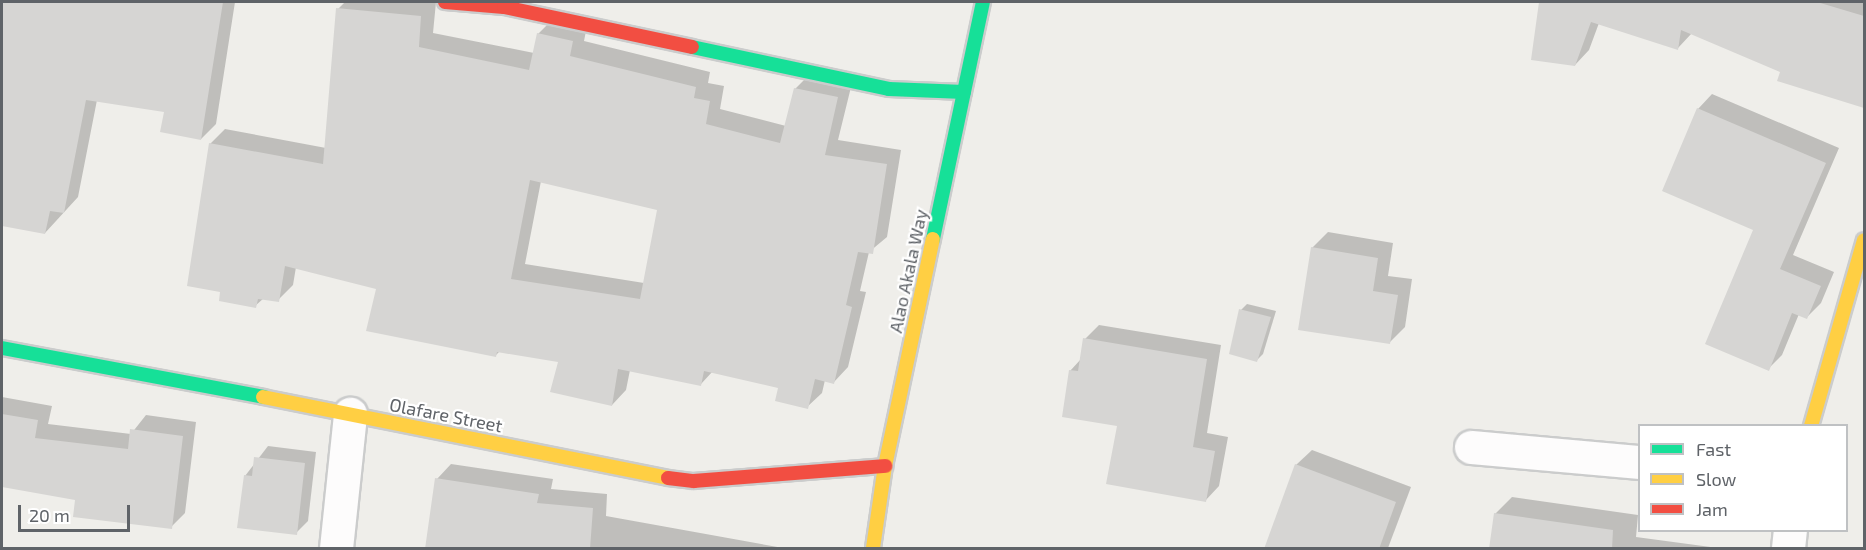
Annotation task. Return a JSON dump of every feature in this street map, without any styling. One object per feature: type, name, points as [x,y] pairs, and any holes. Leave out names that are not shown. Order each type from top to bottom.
[{"type":"street","points":[[445,2],[505,4],[889,89],[964,92]]},
{"type":"street","name":"Alao Akala Way","points":[[873,549],[885,466],[984,2]]},
{"type":"street","points":[[1812,424],[1864,240]]},
{"type":"street","name":"Olafare Street","points":[[2,348],[350,414],[648,476],[694,481],[885,466]]},
{"type":"street","points":[[336,549],[350,414]]},
{"type":"street","points":[[1471,447],[1638,462]]},
{"type":"street","points":[[1788,549],[1790,532]]},
{"type":"building","points":[[2,2],[223,2],[201,140],[160,132],[164,112],[86,100],[64,213],[50,211],[45,234],[2,226]]},
{"type":"building","points":[[1539,2],[1817,2],[1864,16],[1864,108],[1777,81],[1780,72],[1681,30],[1678,50],[1591,22],[1575,66],[1531,60]]},
{"type":"building","points":[[336,8],[421,16],[419,47],[529,70],[537,33],[573,41],[570,56],[696,87],[694,98],[710,101],[706,124],[780,143],[794,88],[838,97],[825,155],[887,164],[873,254],[858,252],[846,305],[852,307],[834,384],[815,379],[808,409],[775,401],[778,388],[704,371],[701,386],[618,369],[612,406],[550,392],[558,362],[497,352],[496,357],[366,331],[376,289],[285,266],[279,302],[258,299],[256,308],[219,301],[220,292],[187,286],[209,143],[323,164]],"holes":[[[530,180],[657,210],[640,299],[511,279]]]},
{"type":"building","points":[[1697,108],[1826,163],[1780,269],[1821,286],[1807,319],[1792,313],[1769,371],[1705,344],[1753,230],[1662,191]]},
{"type":"building","points":[[1311,247],[1378,258],[1373,291],[1398,295],[1390,344],[1298,330]]},
{"type":"building","points":[[1239,309],[1271,317],[1257,362],[1229,354]]},
{"type":"building","points":[[1083,338],[1207,359],[1193,447],[1215,451],[1206,502],[1106,484],[1117,426],[1062,417],[1069,370],[1078,371]]},
{"type":"building","points":[[2,414],[38,420],[35,438],[128,449],[130,429],[183,436],[172,529],[73,517],[75,500],[2,487]]},
{"type":"building","points":[[254,457],[305,463],[297,535],[237,528],[244,475],[252,476]]},
{"type":"building","points":[[1295,464],[1396,502],[1379,549],[1264,549]]},
{"type":"building","points":[[435,478],[539,494],[537,503],[593,508],[590,549],[425,549]]},
{"type":"building","points":[[1494,513],[1613,530],[1612,549],[1489,549]]},
{"type":"traffic: fast","points":[[933,239],[983,2]]},
{"type":"traffic: fast","points":[[692,47],[889,89],[964,92]]},
{"type":"traffic: fast","points":[[2,348],[263,397]]},
{"type":"traffic: slow","points":[[873,548],[885,466],[933,239]]},
{"type":"traffic: slow","points":[[1812,424],[1864,240]]},
{"type":"traffic: slow","points":[[263,397],[668,478]]},
{"type":"traffic: jam","points":[[445,2],[504,7],[692,47]]},
{"type":"traffic: jam","points":[[668,478],[694,481],[885,466]]}]
